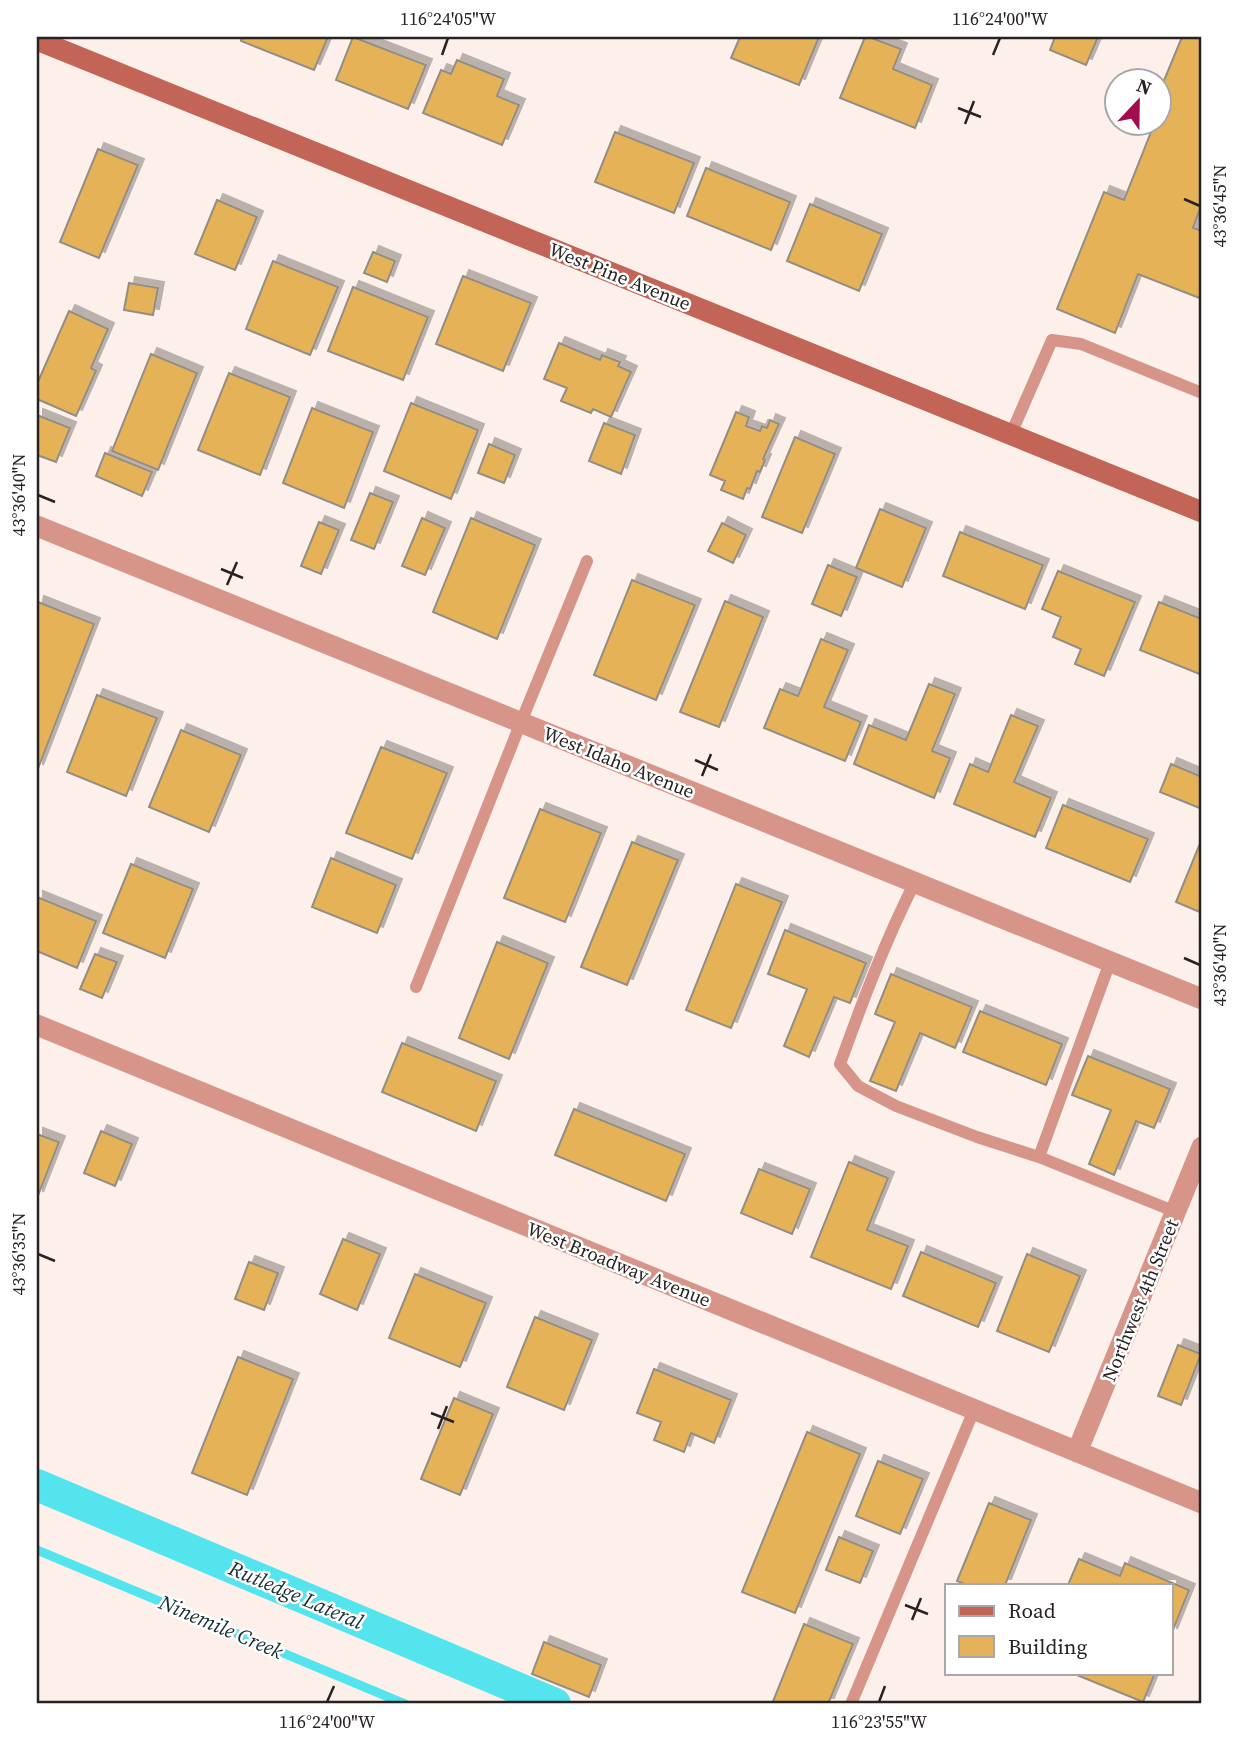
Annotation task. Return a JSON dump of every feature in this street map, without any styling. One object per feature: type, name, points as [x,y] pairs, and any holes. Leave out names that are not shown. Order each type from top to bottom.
[{"type":"street","name":"West Pine Avenue","points":[[37,40],[1011,435],[1201,508]]},
{"type":"street","name":"West Idaho Avenue","points":[[37,526],[1202,999]]},
{"type":"street","name":"West Broadway Avenue","points":[[37,1025],[1202,1503]]},
{"type":"street","name":"Northwest 4th Street","points":[[1077,1452],[1202,1147]]},
{"type":"lane","points":[[1011,435],[1052,340],[1081,344],[1202,393]]},
{"type":"lane","points":[[416,987],[520,722],[587,561]]},
{"type":"lane","points":[[915,882],[866,995],[840,1064],[858,1086],[896,1106],[1038,1157],[1176,1212]]},
{"type":"lane","points":[[1038,1157],[1110,961]]},
{"type":"lane","points":[[851,1704],[974,1410]]},
{"type":"building","points":[[242,37],[328,37],[314,70],[241,41]]},
{"type":"building","points":[[353,37],[426,65],[408,109],[336,80]]},
{"type":"building","points":[[740,37],[819,37],[799,85],[731,58]]},
{"type":"building","points":[[865,37],[901,49],[893,69],[932,85],[915,128],[840,98]]},
{"type":"building","points":[[1055,37],[1098,37],[1086,65],[1050,50]]},
{"type":"building","points":[[1182,37],[1202,37],[1202,203],[1193,228],[1202,231],[1202,299],[1138,274],[1115,333],[1057,309],[1104,192],[1124,200],[1149,136],[1172,136],[1170,66]]},
{"type":"building","points":[[457,60],[504,79],[497,96],[519,105],[502,145],[423,113],[441,70],[451,74]]},
{"type":"building","points":[[615,132],[694,163],[674,213],[595,182]]},
{"type":"building","points":[[98,149],[138,165],[99,258],[60,242]]},
{"type":"building","points":[[706,168],[790,202],[771,250],[687,216]]},
{"type":"building","points":[[217,200],[257,217],[235,270],[195,254]]},
{"type":"building","points":[[810,204],[882,234],[859,291],[787,261]]},
{"type":"building","points":[[373,252],[395,261],[387,282],[364,273]]},
{"type":"building","points":[[273,261],[338,287],[310,355],[246,329]]},
{"type":"building","points":[[463,276],[531,303],[503,371],[436,344]]},
{"type":"building","points":[[129,283],[158,288],[153,315],[124,310]]},
{"type":"building","points":[[353,287],[428,317],[403,380],[328,351]]},
{"type":"building","points":[[69,311],[108,329],[91,368],[96,371],[76,416],[37,399],[37,384]]},
{"type":"building","points":[[559,343],[600,360],[602,355],[620,362],[618,366],[631,372],[611,417],[593,409],[591,413],[561,401],[567,388],[544,379]]},
{"type":"building","points":[[151,354],[197,373],[158,470],[112,451]]},
{"type":"building","points":[[229,373],[290,397],[260,475],[198,450]]},
{"type":"building","points":[[411,403],[478,430],[451,499],[384,471]]},
{"type":"building","points":[[312,408],[373,432],[344,508],[283,483]]},
{"type":"building","points":[[736,412],[749,417],[746,426],[760,431],[762,426],[767,428],[770,420],[779,424],[760,472],[757,471],[743,499],[721,490],[725,481],[710,475]]},
{"type":"building","points":[[37,415],[70,428],[56,462],[37,455]]},
{"type":"building","points":[[604,423],[635,435],[621,474],[589,461]]},
{"type":"building","points":[[795,437],[835,454],[802,533],[762,517]]},
{"type":"building","points":[[489,444],[515,455],[504,483],[478,473]]},
{"type":"building","points":[[105,453],[152,472],[142,496],[96,476]]},
{"type":"building","points":[[370,493],[393,502],[374,549],[351,540]]},
{"type":"building","points":[[880,509],[926,528],[902,587],[856,568]]},
{"type":"building","points":[[422,518],[445,528],[425,575],[402,566]]},
{"type":"building","points":[[471,518],[535,545],[497,639],[433,612]]},
{"type":"building","points":[[319,522],[339,530],[321,574],[301,566]]},
{"type":"building","points":[[722,523],[746,535],[733,563],[708,551]]},
{"type":"building","points":[[960,532],[1043,565],[1025,609],[943,576]]},
{"type":"building","points":[[828,565],[857,577],[841,616],[812,604]]},
{"type":"building","points":[[1058,571],[1135,602],[1104,676],[1075,664],[1081,649],[1053,637],[1061,617],[1042,609]]},
{"type":"building","points":[[632,580],[695,605],[656,700],[594,675]]},
{"type":"building","points":[[725,601],[763,617],[719,727],[680,712]]},
{"type":"building","points":[[38,602],[94,624],[37,771],[37,606]]},
{"type":"building","points":[[1159,602],[1202,619],[1202,675],[1140,650]]},
{"type":"building","points":[[821,639],[848,650],[824,707],[861,722],[845,761],[764,728],[780,689],[798,696]]},
{"type":"building","points":[[929,684],[955,694],[932,751],[950,758],[934,798],[854,764],[869,725],[906,740]]},
{"type":"building","points":[[97,695],[157,718],[126,796],[67,772]]},
{"type":"building","points":[[1011,715],[1038,726],[1014,782],[1051,798],[1035,837],[954,804],[970,764],[988,772]]},
{"type":"building","points":[[181,730],[241,755],[209,832],[149,807]]},
{"type":"building","points":[[381,747],[447,773],[412,859],[346,833]]},
{"type":"building","points":[[1171,764],[1202,777],[1202,809],[1160,792]]},
{"type":"building","points":[[1063,805],[1148,839],[1130,882],[1046,848]]},
{"type":"building","points":[[540,809],[601,833],[565,922],[504,898]]},
{"type":"building","points":[[632,842],[678,860],[627,985],[581,967]]},
{"type":"building","points":[[1202,842],[1202,913],[1176,902]]},
{"type":"building","points":[[331,858],[396,885],[377,933],[312,907]]},
{"type":"building","points":[[131,864],[193,889],[165,958],[103,933]]},
{"type":"building","points":[[736,884],[782,902],[731,1028],[686,1010]]},
{"type":"building","points":[[37,897],[96,921],[77,968],[37,951]]},
{"type":"building","points":[[785,930],[866,963],[850,1003],[834,997],[809,1057],[784,1046],[807,989],[768,974]]},
{"type":"building","points":[[497,942],[548,963],[509,1059],[459,1038]]},
{"type":"building","points":[[95,954],[117,962],[102,998],[80,989]]},
{"type":"building","points":[[891,974],[972,1007],[955,1048],[920,1033],[896,1091],[870,1081],[895,1022],[875,1014]]},
{"type":"building","points":[[980,1011],[1062,1044],[1046,1085],[963,1052]]},
{"type":"building","points":[[402,1043],[496,1081],[476,1131],[382,1092]]},
{"type":"building","points":[[1088,1056],[1170,1089],[1154,1128],[1136,1121],[1114,1175],[1089,1164],[1111,1110],[1072,1095]]},
{"type":"building","points":[[574,1109],[685,1154],[666,1201],[555,1155]]},
{"type":"building","points":[[101,1131],[132,1144],[115,1186],[84,1173]]},
{"type":"building","points":[[37,1134],[59,1142],[37,1198]]},
{"type":"building","points":[[849,1162],[888,1178],[867,1230],[908,1246],[891,1289],[811,1257]]},
{"type":"building","points":[[759,1169],[810,1189],[792,1234],[741,1213]]},
{"type":"building","points":[[343,1239],[380,1254],[357,1310],[320,1294]]},
{"type":"building","points":[[921,1252],[996,1283],[978,1327],[903,1296]]},
{"type":"building","points":[[1027,1254],[1080,1276],[1049,1352],[997,1331]]},
{"type":"building","points":[[249,1262],[278,1273],[264,1310],[235,1299]]},
{"type":"building","points":[[415,1274],[486,1303],[460,1367],[389,1338]]},
{"type":"building","points":[[535,1317],[592,1340],[564,1410],[507,1387]]},
{"type":"building","points":[[1178,1345],[1201,1354],[1181,1405],[1158,1396]]},
{"type":"building","points":[[238,1357],[293,1379],[247,1495],[192,1473]]},
{"type":"building","points":[[654,1369],[731,1400],[714,1443],[691,1433],[684,1452],[654,1440],[661,1422],[637,1413]]},
{"type":"building","points":[[454,1398],[493,1414],[460,1495],[421,1479]]},
{"type":"building","points":[[807,1432],[860,1454],[795,1613],[742,1592]]},
{"type":"building","points":[[878,1461],[923,1479],[900,1534],[856,1516]]},
{"type":"building","points":[[989,1503],[1031,1520],[1005,1584],[964,1584],[957,1581]]},
{"type":"building","points":[[839,1537],[873,1551],[860,1583],[826,1570]]},
{"type":"building","points":[[1079,1559],[1120,1576],[1125,1563],[1189,1590],[1172,1632],[1172,1584],[1068,1584]]},
{"type":"building","points":[[804,1624],[853,1644],[828,1704],[772,1704]]},
{"type":"building","points":[[544,1642],[601,1665],[589,1697],[532,1674]]},
{"type":"building","points":[[1074,1674],[1155,1674],[1143,1702]]},
{"type":"waterway","name":"Rutledge Lateral","points":[[37,1485],[555,1704]]},
{"type":"waterway","name":"Ninemile Creek","points":[[37,1550],[405,1704]]}]
